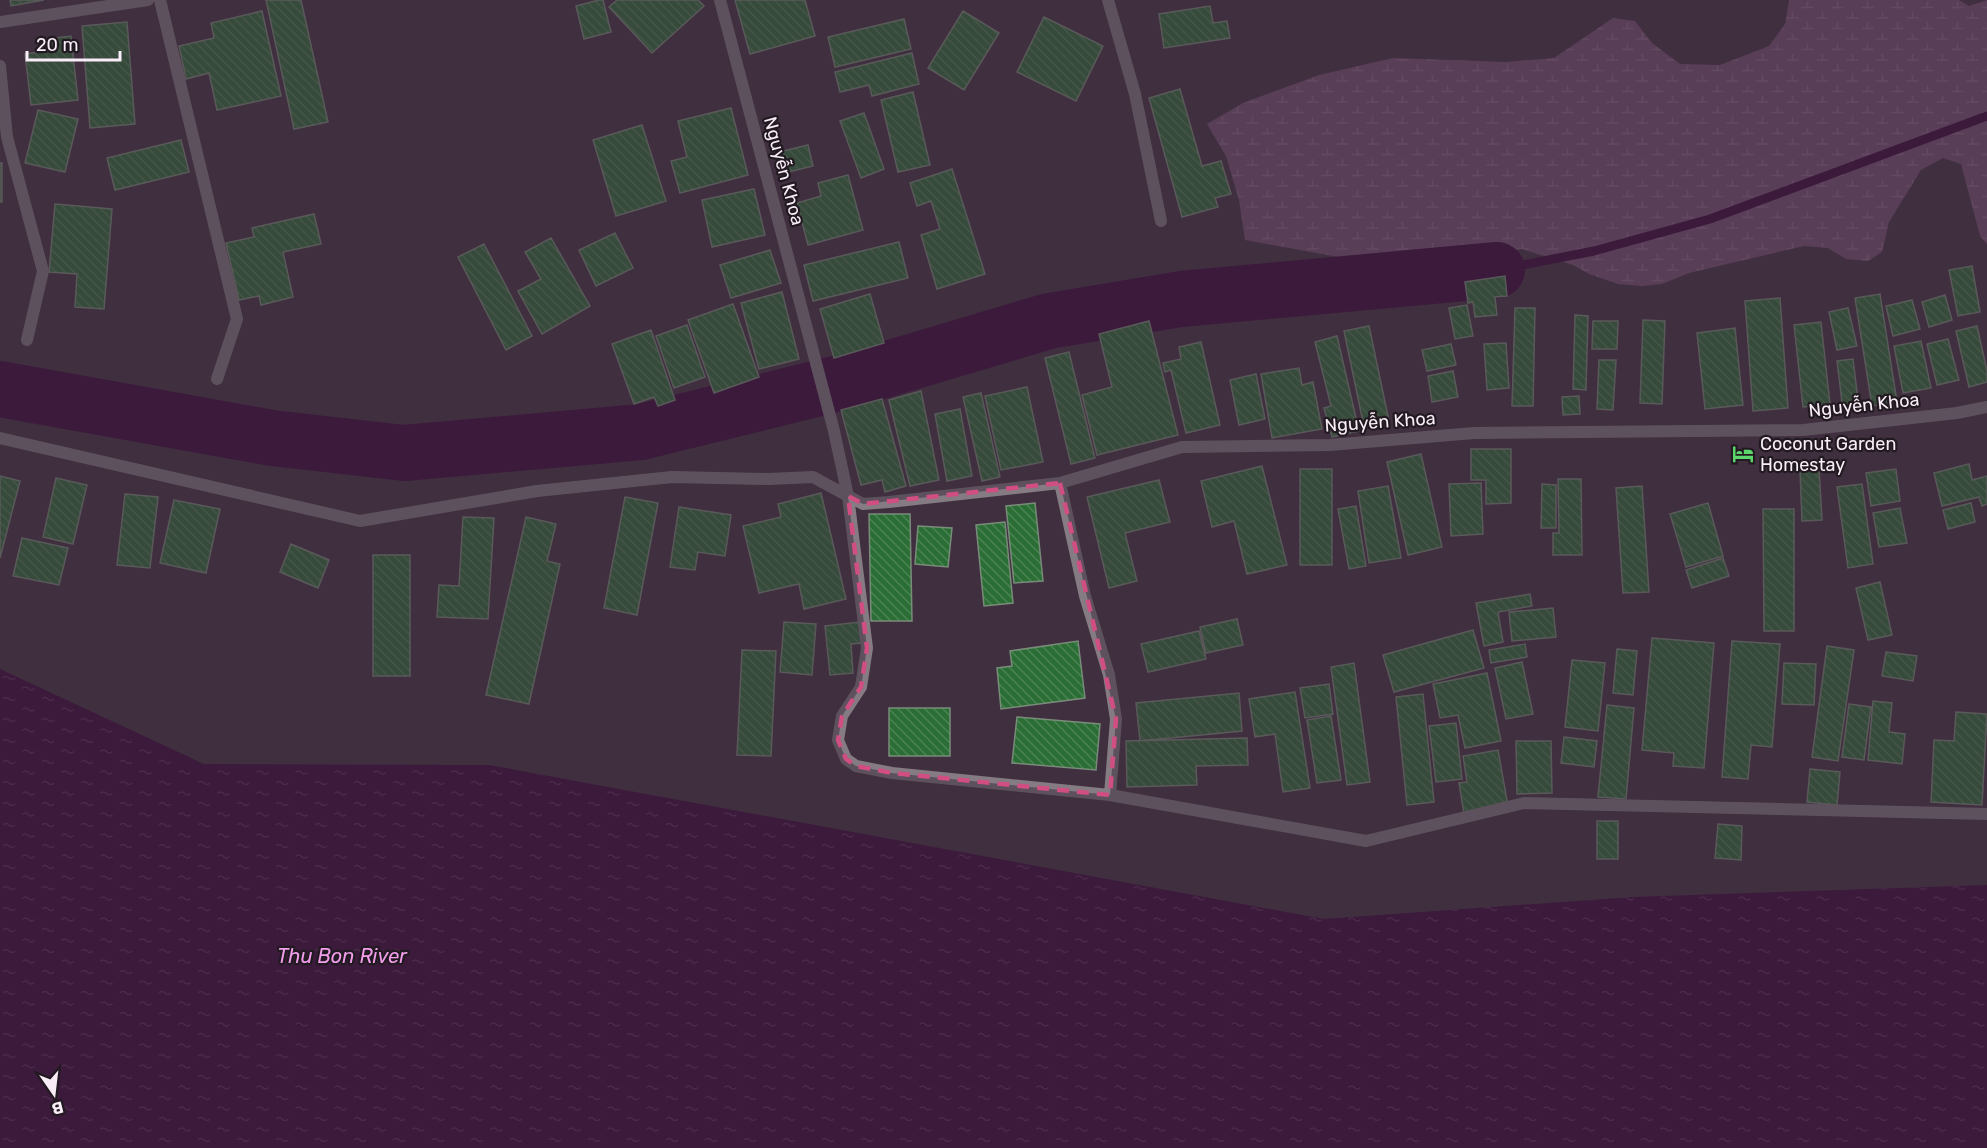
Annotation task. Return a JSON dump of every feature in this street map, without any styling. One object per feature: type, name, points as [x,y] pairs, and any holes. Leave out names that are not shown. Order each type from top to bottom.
[{"type":"street","points":[[0,22],[148,0]]},
{"type":"street","points":[[160,0],[237,319],[217,379]]},
{"type":"street","name":"Nguyễn Khoa","points":[[720,0],[834,431],[848,496]]},
{"type":"street","points":[[1108,0],[1135,94],[1161,221]]},
{"type":"street","points":[[0,66],[8,137],[43,271],[27,340]]},
{"type":"street","name":"Nguyễn Khoa","points":[[0,438],[360,521],[537,491],[672,477],[769,479],[813,477],[863,504],[1060,483],[1182,447],[1330,445],[1474,433],[1803,429],[1957,413],[1987,407]]},
{"type":"street","points":[[1060,483],[1085,596],[1109,675],[1116,719],[1110,795]]},
{"type":"street","points":[[848,496],[867,648],[861,687],[842,716],[838,740],[846,759],[856,766],[892,773],[1110,795],[1366,841],[1524,803],[1987,814]]},
{"type":"highlighted area","points":[[1060,483],[1116,719],[1110,795],[892,773],[856,766],[846,759],[838,740],[842,716],[861,687],[867,648],[848,496],[863,504]]},
{"type":"green space","points":[[1789,0],[1959,0],[1969,6],[1987,0],[1987,244],[1980,236],[1961,164],[1943,158],[1921,170],[1889,222],[1882,252],[1868,261],[1846,259],[1828,248],[1804,246],[1689,273],[1662,284],[1642,286],[1618,284],[1589,274],[1573,265],[1522,249],[1377,264],[1245,240],[1239,200],[1226,156],[1207,124],[1243,103],[1319,75],[1393,58],[1506,62],[1554,58],[1613,18],[1635,21],[1652,43],[1680,64],[1720,65],[1769,46],[1785,24]]},
{"type":"water","name":"Thu Bon River","points":[[0,669],[204,764],[489,765],[1324,919],[1633,897],[1987,885],[1987,1148],[0,1148]]},
{"type":"building","points":[[10,0],[44,0],[11,6]]},
{"type":"building","points":[[266,0],[301,0],[328,122],[294,129]]},
{"type":"building","points":[[603,0],[611,32],[584,39],[576,6]]},
{"type":"building","points":[[617,0],[698,0],[704,6],[652,53],[609,7]]},
{"type":"building","points":[[735,0],[805,0],[815,36],[750,54]]},
{"type":"building","points":[[1210,6],[1213,23],[1227,21],[1230,38],[1164,48],[1159,14]]},
{"type":"building","points":[[262,11],[281,96],[217,110],[209,73],[186,79],[179,46],[214,38],[211,23]]},
{"type":"building","points":[[963,11],[999,33],[964,90],[928,68]]},
{"type":"building","points":[[1044,17],[1103,46],[1076,101],[1017,72]]},
{"type":"building","points":[[904,19],[911,49],[835,67],[828,37]]},
{"type":"building","points":[[127,22],[135,124],[90,128],[82,26]]},
{"type":"building","points":[[71,36],[78,100],[31,105],[25,54],[48,51],[46,39]]},
{"type":"building","points":[[912,53],[919,84],[872,96],[869,85],[840,92],[835,72]]},
{"type":"building","points":[[1180,89],[1202,166],[1221,161],[1231,194],[1215,198],[1218,207],[1182,217],[1149,98]]},
{"type":"building","points":[[913,92],[930,165],[898,172],[881,100]]},
{"type":"building","points":[[731,108],[748,175],[680,193],[671,161],[687,157],[678,121]]},
{"type":"building","points":[[38,110],[78,119],[65,172],[25,163]]},
{"type":"building","points":[[864,113],[884,169],[861,178],[840,121]]},
{"type":"building","points":[[642,125],[666,201],[616,216],[593,140]]},
{"type":"building","points":[[181,140],[189,172],[115,190],[107,158]]},
{"type":"building","points":[[808,145],[813,166],[780,174],[775,153]]},
{"type":"building","points":[[0,163],[2,163],[2,202],[0,202]]},
{"type":"building","points":[[952,169],[985,274],[937,289],[921,235],[940,229],[931,201],[917,206],[910,183]]},
{"type":"building","points":[[848,175],[863,230],[808,245],[797,203],[821,196],[818,183]]},
{"type":"building","points":[[754,189],[765,235],[712,247],[702,200]]},
{"type":"building","points":[[55,204],[112,209],[104,309],[75,307],[77,274],[49,272]]},
{"type":"building","points":[[314,214],[321,244],[283,252],[293,297],[261,305],[259,296],[239,300],[226,243],[254,237],[252,228]]},
{"type":"building","points":[[615,233],[633,268],[596,286],[579,250]]},
{"type":"building","points":[[551,238],[590,306],[542,334],[518,291],[541,279],[525,252]]},
{"type":"building","points":[[899,242],[908,278],[813,301],[804,265]]},
{"type":"building","points":[[484,244],[532,336],[506,350],[458,257]]},
{"type":"building","points":[[770,250],[781,283],[731,298],[720,265]]},
{"type":"building","points":[[1972,266],[1980,312],[1958,316],[1949,270]]},
{"type":"building","points":[[1505,276],[1507,296],[1495,297],[1497,315],[1475,317],[1473,302],[1468,303],[1465,282]]},
{"type":"building","points":[[782,292],[799,359],[759,369],[741,303]]},
{"type":"building","points":[[870,294],[884,343],[834,358],[820,309]]},
{"type":"building","points":[[1880,294],[1897,402],[1872,406],[1855,298]]},
{"type":"building","points":[[1945,295],[1952,320],[1929,327],[1922,302]]},
{"type":"building","points":[[1780,298],[1788,408],[1753,411],[1745,301]]},
{"type":"building","points":[[1912,300],[1920,329],[1893,336],[1886,306]]},
{"type":"building","points":[[733,304],[759,377],[714,393],[688,320]]},
{"type":"building","points":[[1467,305],[1473,336],[1455,339],[1449,308]]},
{"type":"building","points":[[1515,308],[1535,308],[1533,406],[1512,406]]},
{"type":"building","points":[[1848,308],[1857,346],[1837,350],[1829,312]]},
{"type":"building","points":[[1575,315],[1588,316],[1586,390],[1573,389]]},
{"type":"building","points":[[1643,320],[1665,321],[1662,404],[1640,403]]},
{"type":"building","points":[[1149,321],[1178,435],[1097,455],[1082,395],[1112,387],[1099,334]]},
{"type":"building","points":[[1593,321],[1618,321],[1617,349],[1592,349]]},
{"type":"building","points":[[1821,322],[1830,404],[1803,407],[1794,325]]},
{"type":"building","points":[[687,325],[705,377],[674,388],[656,336]]},
{"type":"building","points":[[1369,326],[1389,421],[1364,427],[1344,331]]},
{"type":"building","points":[[1977,326],[1987,371],[1987,382],[1969,387],[1956,331]]},
{"type":"building","points":[[1735,328],[1743,405],[1705,409],[1697,333]]},
{"type":"building","points":[[651,330],[675,400],[658,406],[654,397],[634,404],[612,344]]},
{"type":"building","points":[[1337,336],[1359,431],[1332,437],[1324,408],[1331,406],[1315,342]]},
{"type":"building","points":[[1948,339],[1959,380],[1937,385],[1927,344]]},
{"type":"building","points":[[1921,341],[1931,388],[1903,393],[1894,346]]},
{"type":"building","points":[[1201,342],[1220,425],[1186,433],[1171,370],[1165,372],[1163,363],[1181,359],[1179,347]]},
{"type":"building","points":[[1506,343],[1509,388],[1487,390],[1484,344]]},
{"type":"building","points":[[1451,344],[1456,365],[1427,371],[1422,350]]},
{"type":"building","points":[[1069,352],[1095,458],[1071,464],[1045,358]]},
{"type":"building","points":[[1853,359],[1859,408],[1843,410],[1837,361]]},
{"type":"building","points":[[1599,360],[1616,360],[1613,410],[1597,409]]},
{"type":"building","points":[[1299,368],[1302,385],[1313,382],[1322,429],[1272,438],[1261,374]]},
{"type":"building","points":[[1453,371],[1458,397],[1432,402],[1428,376]]},
{"type":"building","points":[[1256,374],[1265,419],[1239,425],[1230,380]]},
{"type":"building","points":[[1027,387],[1043,462],[1001,470],[985,396]]},
{"type":"building","points":[[921,391],[939,480],[910,486],[889,400]]},
{"type":"building","points":[[981,393],[1000,477],[982,481],[963,397]]},
{"type":"building","points":[[1579,396],[1580,414],[1563,415],[1562,397]]},
{"type":"building","points":[[882,399],[906,486],[885,492],[882,480],[861,485],[841,410]]},
{"type":"building","points":[[960,409],[972,476],[947,481],[935,414]]},
{"type":"building","points":[[1471,449],[1511,449],[1511,503],[1486,504],[1486,480],[1471,480]]},
{"type":"building","points":[[1421,454],[1442,547],[1408,555],[1387,462]]},
{"type":"building","points":[[1969,464],[1972,480],[1987,476],[1987,504],[1982,506],[1979,497],[1942,506],[1934,473]]},
{"type":"building","points":[[1262,466],[1287,565],[1247,574],[1234,521],[1212,527],[1201,481]]},
{"type":"building","points":[[1300,469],[1332,469],[1332,565],[1300,565]]},
{"type":"building","points":[[1819,469],[1822,520],[1802,521],[1800,470]]},
{"type":"building","points":[[1896,469],[1900,501],[1871,506],[1866,473]]},
{"type":"building","points":[[0,476],[20,481],[0,558]]},
{"type":"building","points":[[56,478],[87,485],[73,544],[43,537]]},
{"type":"building","points":[[1558,479],[1581,479],[1582,555],[1553,555],[1553,533],[1559,533]]},
{"type":"building","points":[[1159,480],[1170,522],[1125,533],[1137,581],[1109,588],[1087,497]]},
{"type":"building","points":[[1481,483],[1483,534],[1451,536],[1449,484]]},
{"type":"building","points":[[1542,484],[1556,485],[1556,528],[1541,528]]},
{"type":"building","points":[[1862,484],[1873,564],[1848,568],[1837,487]]},
{"type":"building","points":[[1388,486],[1401,558],[1369,563],[1358,491]]},
{"type":"building","points":[[1642,486],[1649,592],[1623,593],[1616,488]]},
{"type":"building","points":[[821,493],[846,599],[804,609],[799,584],[759,593],[743,526],[781,517],[778,504]]},
{"type":"building","points":[[125,494],[158,497],[150,568],[117,565]]},
{"type":"building","points":[[625,497],[658,503],[637,615],[604,608]]},
{"type":"building","points":[[174,500],[220,509],[206,573],[160,563]]},
{"type":"building","points":[[1035,503],[1043,581],[1014,583],[1006,506]]},
{"type":"building","points":[[1708,503],[1723,556],[1686,567],[1670,514]]},
{"type":"building","points":[[1971,503],[1975,522],[1948,529],[1943,510]]},
{"type":"building","points":[[1356,506],[1366,566],[1349,569],[1338,509]]},
{"type":"building","points":[[679,507],[731,515],[725,556],[698,552],[695,570],[670,567]]},
{"type":"building","points":[[1900,508],[1907,543],[1879,547],[1873,513]]},
{"type":"building","points":[[1763,509],[1794,509],[1794,631],[1764,631]]},
{"type":"building","points":[[869,514],[910,514],[912,621],[871,621]]},
{"type":"building","points":[[463,517],[494,518],[488,619],[437,617],[439,585],[459,586]]},
{"type":"building","points":[[526,517],[556,524],[547,561],[560,564],[529,704],[486,695]]},
{"type":"building","points":[[1005,522],[1013,603],[984,606],[976,525]]},
{"type":"building","points":[[918,526],[952,528],[948,567],[915,564]]},
{"type":"building","points":[[22,538],[68,548],[59,585],[13,576]]},
{"type":"building","points":[[291,544],[329,560],[318,588],[280,572]]},
{"type":"building","points":[[373,555],[410,555],[410,676],[373,676]]},
{"type":"building","points":[[1723,558],[1729,576],[1692,588],[1686,570]]},
{"type":"building","points":[[1880,582],[1892,635],[1868,640],[1856,588]]},
{"type":"building","points":[[1530,594],[1532,606],[1498,612],[1503,642],[1484,646],[1476,603]]},
{"type":"building","points":[[1553,608],[1556,637],[1512,641],[1509,612]]},
{"type":"building","points":[[1237,619],[1243,645],[1206,653],[1200,627]]},
{"type":"building","points":[[784,622],[816,624],[812,675],[780,672]]},
{"type":"building","points":[[860,622],[862,643],[851,644],[853,673],[830,675],[825,626]]},
{"type":"building","points":[[1473,630],[1484,668],[1394,692],[1383,655]]},
{"type":"building","points":[[1199,631],[1206,659],[1148,672],[1141,644]]},
{"type":"building","points":[[1652,638],[1714,643],[1704,768],[1673,766],[1674,753],[1642,750]]},
{"type":"building","points":[[1078,641],[1085,698],[1001,709],[997,668],[1012,666],[1010,651]]},
{"type":"building","points":[[1732,641],[1780,644],[1772,747],[1751,745],[1748,779],[1722,777]]},
{"type":"building","points":[[1525,644],[1527,657],[1491,663],[1489,650]]},
{"type":"building","points":[[1827,646],[1854,650],[1838,761],[1812,757]]},
{"type":"building","points":[[1617,649],[1637,651],[1633,695],[1613,693]]},
{"type":"building","points":[[742,650],[776,651],[771,756],[737,755]]},
{"type":"building","points":[[1886,652],[1917,656],[1913,681],[1882,676]]},
{"type":"building","points":[[1572,660],[1605,663],[1598,731],[1565,727]]},
{"type":"building","points":[[1522,662],[1533,714],[1506,719],[1495,668]]},
{"type":"building","points":[[1354,663],[1370,782],[1347,785],[1331,667]]},
{"type":"building","points":[[1784,663],[1816,664],[1814,705],[1782,704]]},
{"type":"building","points":[[1487,673],[1501,741],[1465,748],[1458,715],[1440,718],[1433,684]]},
{"type":"building","points":[[1329,684],[1333,714],[1305,718],[1300,688]]},
{"type":"building","points":[[1295,692],[1310,788],[1283,792],[1275,734],[1255,737],[1249,699]]},
{"type":"building","points":[[1239,693],[1242,731],[1140,741],[1136,703]]},
{"type":"building","points":[[1423,694],[1434,802],[1407,805],[1396,697]]},
{"type":"building","points":[[1873,701],[1892,703],[1889,732],[1905,734],[1902,764],[1868,760]]},
{"type":"building","points":[[1849,704],[1871,707],[1864,760],[1842,757]]},
{"type":"building","points":[[1607,705],[1634,708],[1626,799],[1598,797]]},
{"type":"building","points":[[889,708],[950,708],[950,756],[889,756]]},
{"type":"building","points":[[1956,712],[1987,714],[1982,805],[1931,802],[1934,740],[1954,741]]},
{"type":"building","points":[[1331,716],[1341,780],[1317,783],[1307,720]]},
{"type":"building","points":[[1017,717],[1100,724],[1096,770],[1012,763]]},
{"type":"building","points":[[1456,723],[1462,779],[1436,782],[1429,726]]},
{"type":"building","points":[[1564,737],[1597,741],[1594,767],[1561,763]]},
{"type":"building","points":[[1247,738],[1248,765],[1196,766],[1197,785],[1127,787],[1126,741]]},
{"type":"building","points":[[1516,741],[1551,741],[1552,793],[1517,794]]},
{"type":"building","points":[[1498,750],[1508,806],[1464,814],[1459,783],[1467,782],[1463,756]]},
{"type":"building","points":[[1810,769],[1840,772],[1837,805],[1807,802]]},
{"type":"building","points":[[1597,821],[1618,821],[1618,859],[1597,859]]},
{"type":"building","points":[[1718,824],[1742,826],[1741,860],[1715,858]]},
{"type":"waterway","points":[[1497,270],[1594,251],[1710,219],[1987,116]]},
{"type":"waterway","points":[[0,389],[272,438],[404,453],[641,432],[847,381],[1049,321],[1181,299],[1497,270]]},
{"type":"place","name":"Coconut Garden Homestay","points":[[1743,454]]}]
